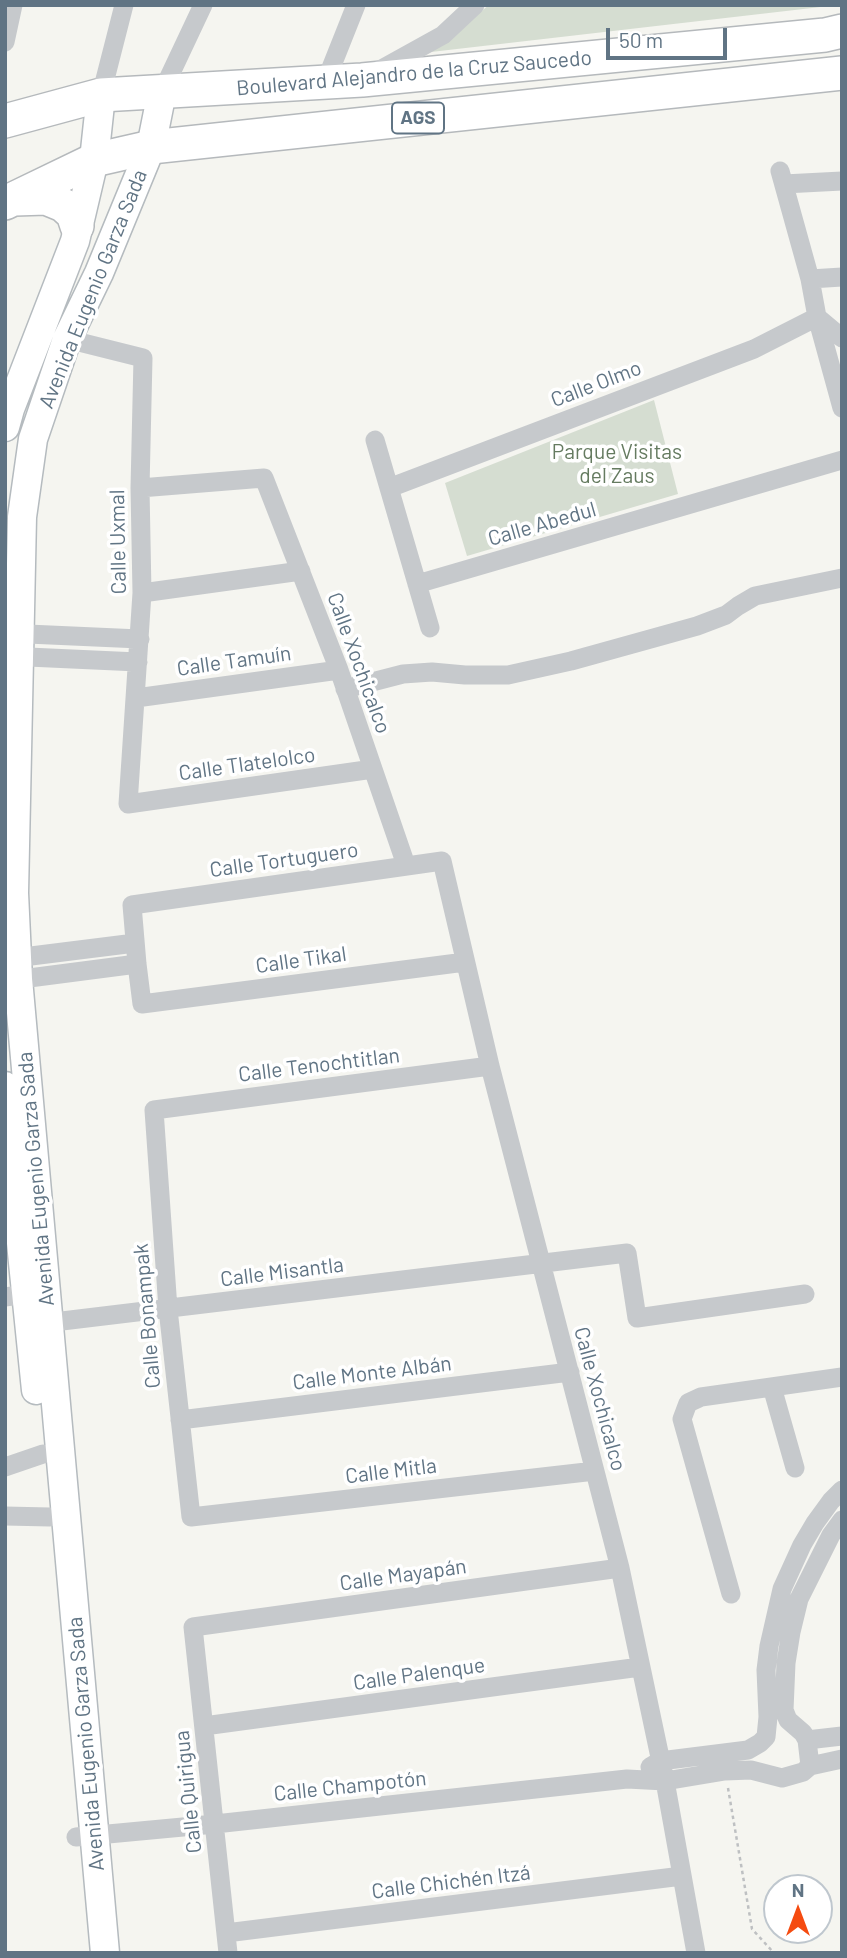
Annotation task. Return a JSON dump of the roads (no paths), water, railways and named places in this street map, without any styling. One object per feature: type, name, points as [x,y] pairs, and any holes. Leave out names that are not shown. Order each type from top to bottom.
[{"type":"highway","name":"Boulevard Alejandro de la Cruz Saucedo","points":[[5,121],[101,94],[362,80],[833,33]]},
{"type":"highway","name":"Boulevard Alejandro de la Cruz Saucedo","points":[[10,201],[94,160],[151,147],[842,73]]},
{"type":"highway","points":[[10,201],[46,198],[63,205],[73,214],[78,226]]},
{"type":"main road","name":"Avenida Eugenio Garza Sada","points":[[87,1953],[85,1836],[39,1324],[11,969],[14,893],[12,645],[22,517],[33,439],[67,339],[99,273],[151,147],[162,92]]},
{"type":"main road","name":"Avenida Eugenio Garza Sada","points":[[5,427],[75,241],[94,160],[101,94]]},
{"type":"main road","name":"Avenida Eugenio Garza Sada","points":[[5,1087],[16,1296],[39,1324],[43,1454],[85,1836],[106,1953]]},
{"type":"street","points":[[5,42],[13,5]]},
{"type":"street","points":[[101,94],[124,5]]},
{"type":"street","points":[[162,92],[203,5]]},
{"type":"street","points":[[325,83],[356,5]]},
{"type":"street","points":[[362,80],[443,35],[475,5]]},
{"type":"street","points":[[842,181],[782,178],[842,408]]},
{"type":"street","points":[[810,279],[842,277]]},
{"type":"street","points":[[817,317],[842,338]]},
{"type":"street","name":"Calle Olmo","points":[[388,488],[754,349],[817,317]]},
{"type":"street","name":"Calle Uxmal","points":[[67,339],[144,358],[140,488],[142,593],[128,804]]},
{"type":"street","points":[[375,440],[430,628]]},
{"type":"street","name":"Calle Abedul","points":[[417,584],[842,460]]},
{"type":"street","name":"Calle Xochicalco","points":[[140,488],[264,478],[339,670],[406,865]]},
{"type":"street","points":[[142,593],[301,572]]},
{"type":"street","points":[[345,689],[403,674],[432,672],[508,675],[571,661],[697,626],[726,615],[755,596],[842,578]]},
{"type":"street","points":[[12,645],[140,639]]},
{"type":"street","points":[[12,645],[138,662]]},
{"type":"street","name":"Calle Tamuín","points":[[136,698],[339,670]]},
{"type":"street","name":"Calle Tlatelolco","points":[[128,804],[373,769]]},
{"type":"street","name":"Calle Xochicalco","points":[[442,861],[489,1066],[620,1569],[696,1953]]},
{"type":"street","name":"Calle Tortuguero","points":[[135,943],[132,905],[442,861]]},
{"type":"street","points":[[135,943],[137,964],[11,969],[135,943]]},
{"type":"street","name":"Calle Tikal","points":[[137,964],[142,1004],[465,961]]},
{"type":"street","name":"Calle Tenochtitlan","points":[[154,1110],[489,1066]]},
{"type":"street","name":"Calle Bonampak","points":[[154,1110],[168,1309],[191,1517]]},
{"type":"street","name":"Calle Misantla","points":[[39,1324],[627,1253],[637,1318],[805,1294]]},
{"type":"street","name":"Calle Monte Albán","points":[[180,1420],[570,1372]]},
{"type":"street","points":[[731,1594],[682,1419],[688,1403],[701,1397],[842,1377]]},
{"type":"street","points":[[772,1387],[795,1468]]},
{"type":"street","points":[[5,1466],[43,1454]]},
{"type":"street","name":"Calle Mitla","points":[[191,1517],[596,1471]]},
{"type":"street","points":[[766,1773],[763,1740],[768,1717],[766,1670],[782,1589],[815,1523],[842,1490]]},
{"type":"street","points":[[5,1516],[50,1517]]},
{"type":"street","points":[[810,1766],[805,1737],[788,1720],[784,1710],[786,1664],[799,1599],[825,1546],[842,1520]]},
{"type":"street","name":"Calle Mayapán","points":[[193,1627],[620,1569]]},
{"type":"street","name":"Calle Quirigua","points":[[193,1627],[228,1953]]},
{"type":"street","name":"Calle Palenque","points":[[204,1726],[640,1667]]},
{"type":"street","points":[[627,1779],[660,1761],[748,1750],[763,1740],[789,1730],[805,1737],[842,1735]]},
{"type":"street","points":[[627,1779],[664,1781],[725,1771],[751,1770],[782,1778],[803,1772],[810,1766],[842,1759]]},
{"type":"street","name":"Calle Champotón","points":[[85,1836],[627,1779]]},
{"type":"street","name":"Calle Chichén Itzá","points":[[226,1933],[682,1876]]},
{"type":"park label","name":"Parque Visitas del Zaus","points":[[617,464]]}]
